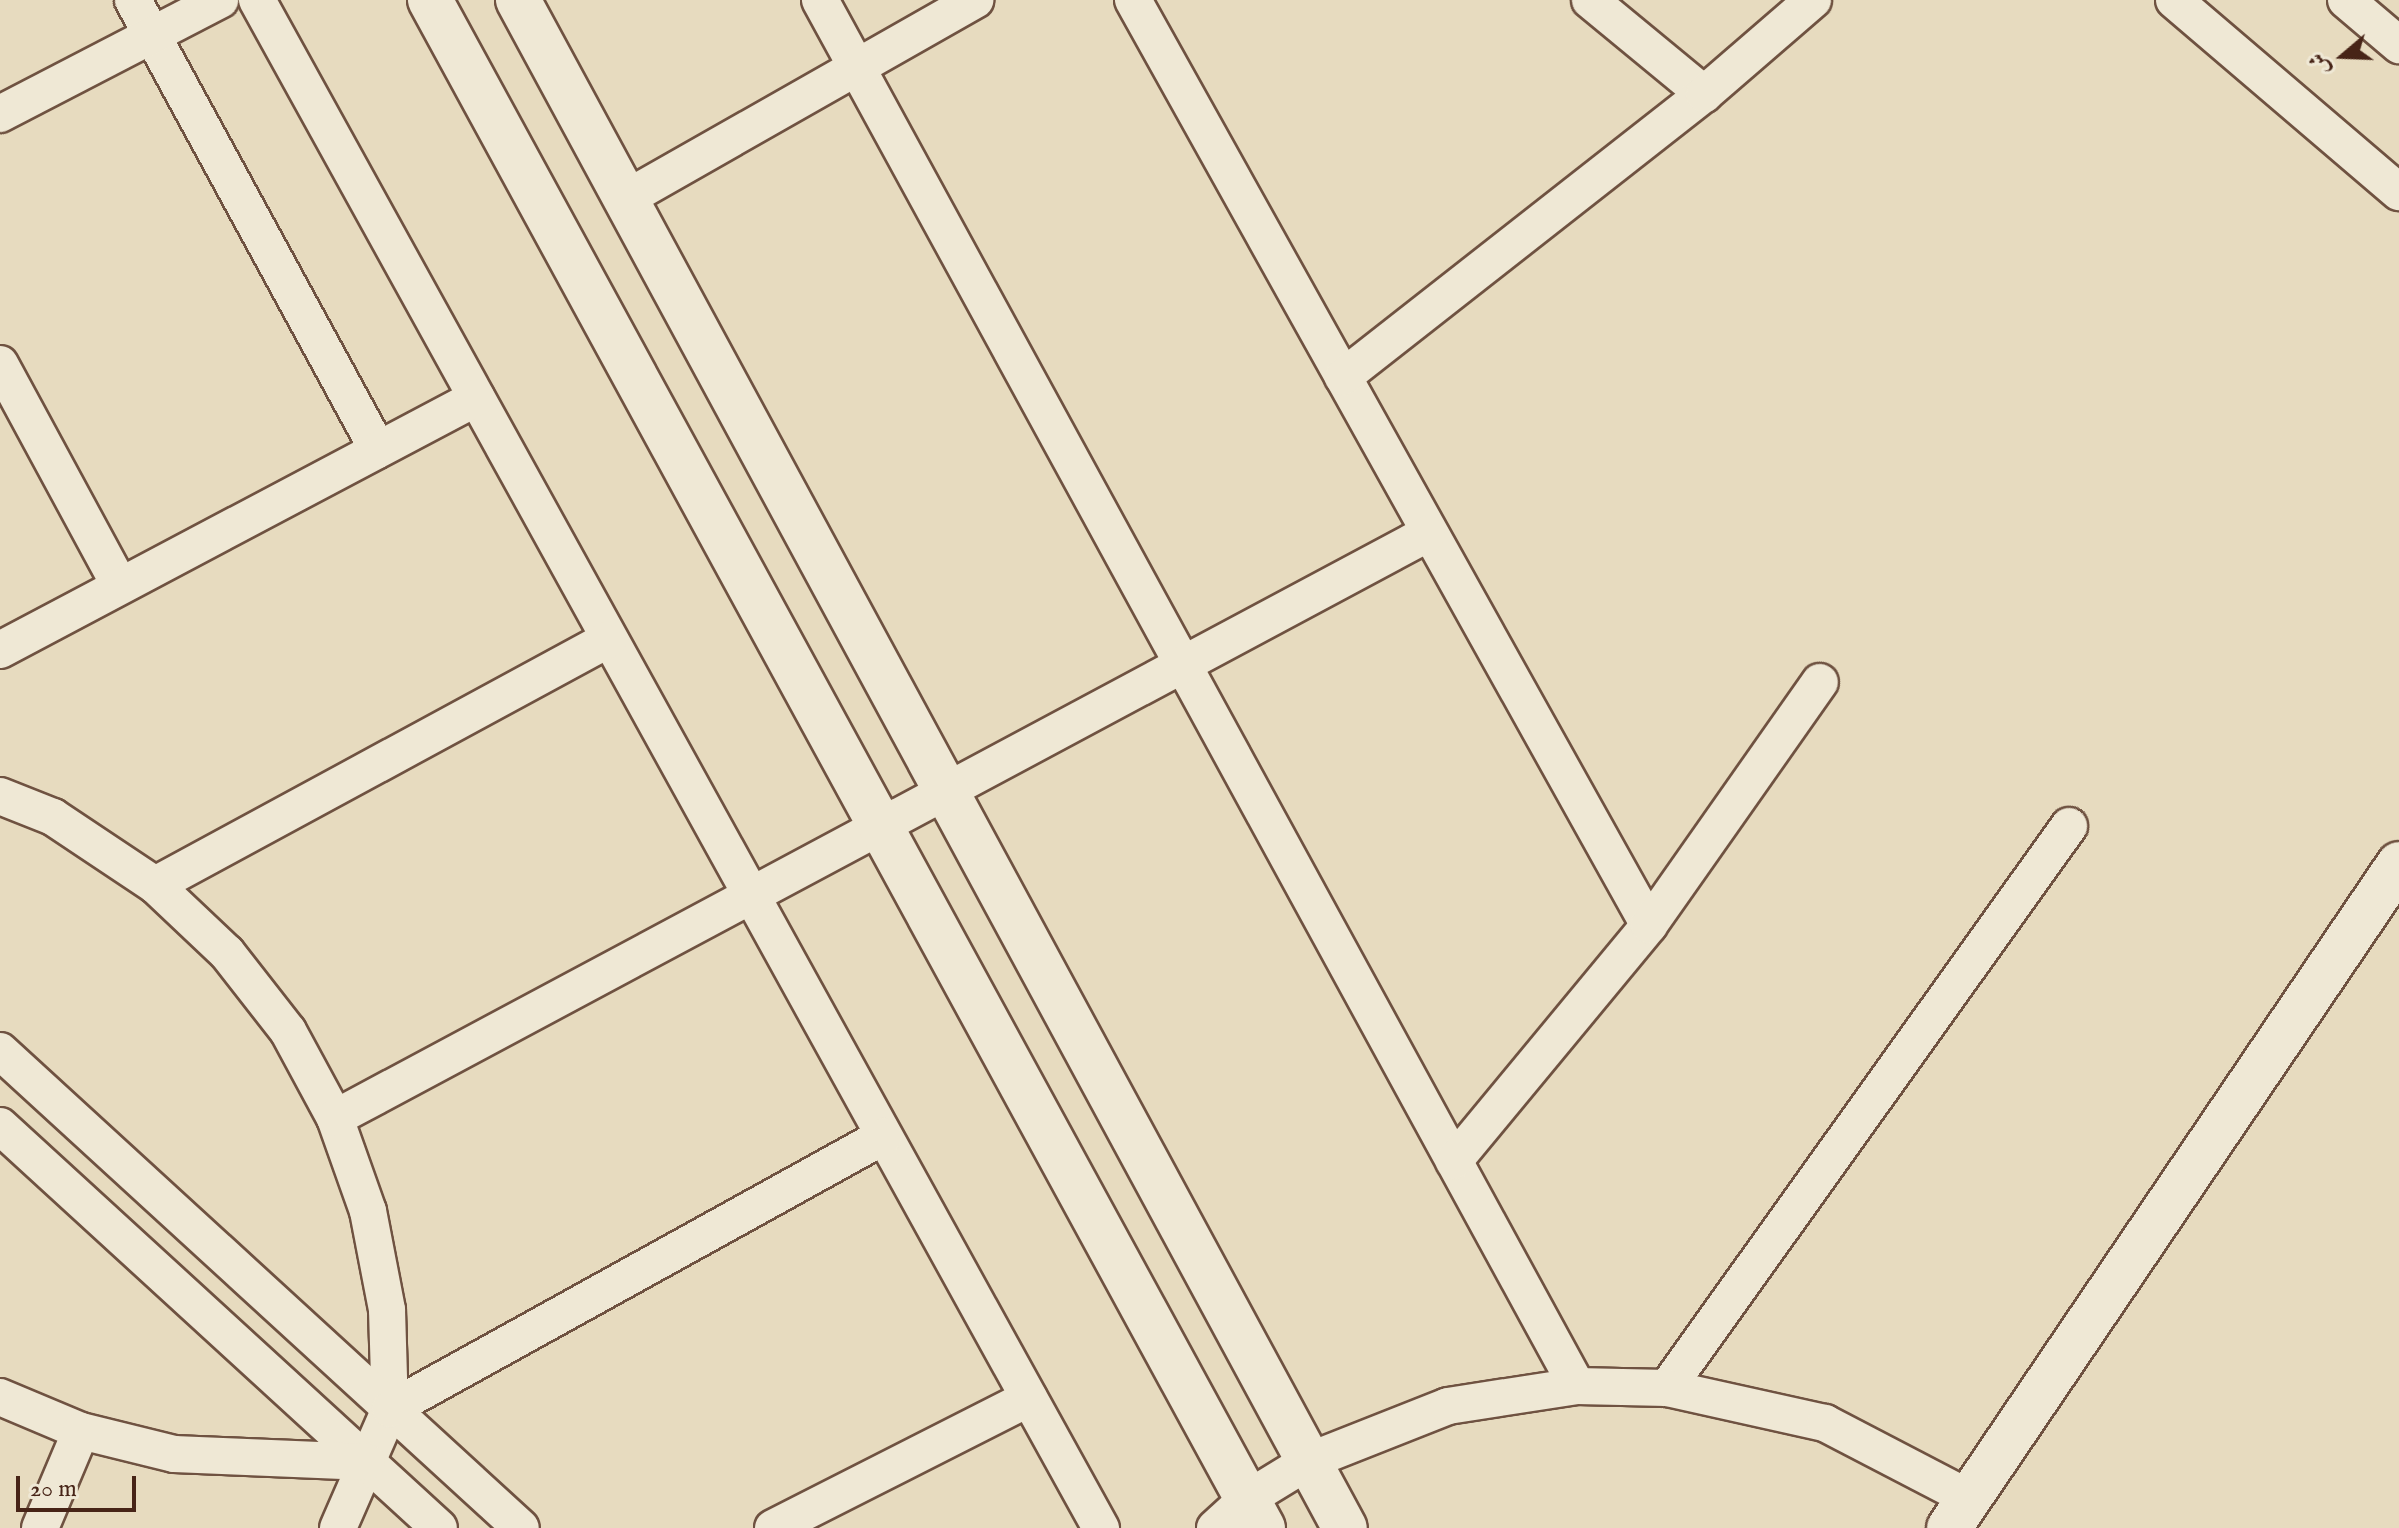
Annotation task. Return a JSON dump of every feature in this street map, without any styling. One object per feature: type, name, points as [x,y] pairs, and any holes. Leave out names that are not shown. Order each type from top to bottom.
[{"type":"street","points":[[133,0],[378,450]]},
{"type":"street","points":[[0,114],[220,0]]},
{"type":"street","points":[[257,0],[1101,1528]]},
{"type":"street","points":[[430,0],[1255,1513]]},
{"type":"street","points":[[518,0],[1345,1528]]},
{"type":"street","points":[[820,0],[1577,1386]]},
{"type":"street","points":[[625,199],[975,0]]},
{"type":"street","points":[[1133,0],[1427,534],[1649,925]]},
{"type":"street","points":[[1590,0],[1704,94]]},
{"type":"street","points":[[1343,377],[1704,94],[1813,0]]},
{"type":"street","points":[[2174,0],[2399,192]]},
{"type":"street","points":[[2346,0],[2399,45]]},
{"type":"street","points":[[0,364],[120,586]]},
{"type":"street","points":[[0,650],[476,398]]},
{"type":"street","points":[[335,1118],[1427,534]]},
{"type":"street","points":[[155,885],[609,639]]},
{"type":"street","points":[[1454,1161],[1649,925],[1820,682]]},
{"type":"street","points":[[0,796],[53,817],[155,885],[227,953],[288,1031],[335,1118],[368,1211],[387,1310],[390,1409],[338,1528]]},
{"type":"street","points":[[1667,1388],[2069,826]]},
{"type":"street","points":[[1215,1528],[1255,1513],[1309,1461],[1448,1406],[1577,1386],[1667,1388],[1825,1423],[1959,1513],[2399,864]]},
{"type":"street","points":[[0,1051],[521,1528]]},
{"type":"street","points":[[0,1126],[439,1528]]},
{"type":"street","points":[[390,1409],[884,1136]]},
{"type":"street","points":[[0,1397],[81,1431],[174,1454],[367,1462]]},
{"type":"street","points":[[773,1528],[1029,1398]]},
{"type":"street","points":[[40,1528],[81,1431]]}]
